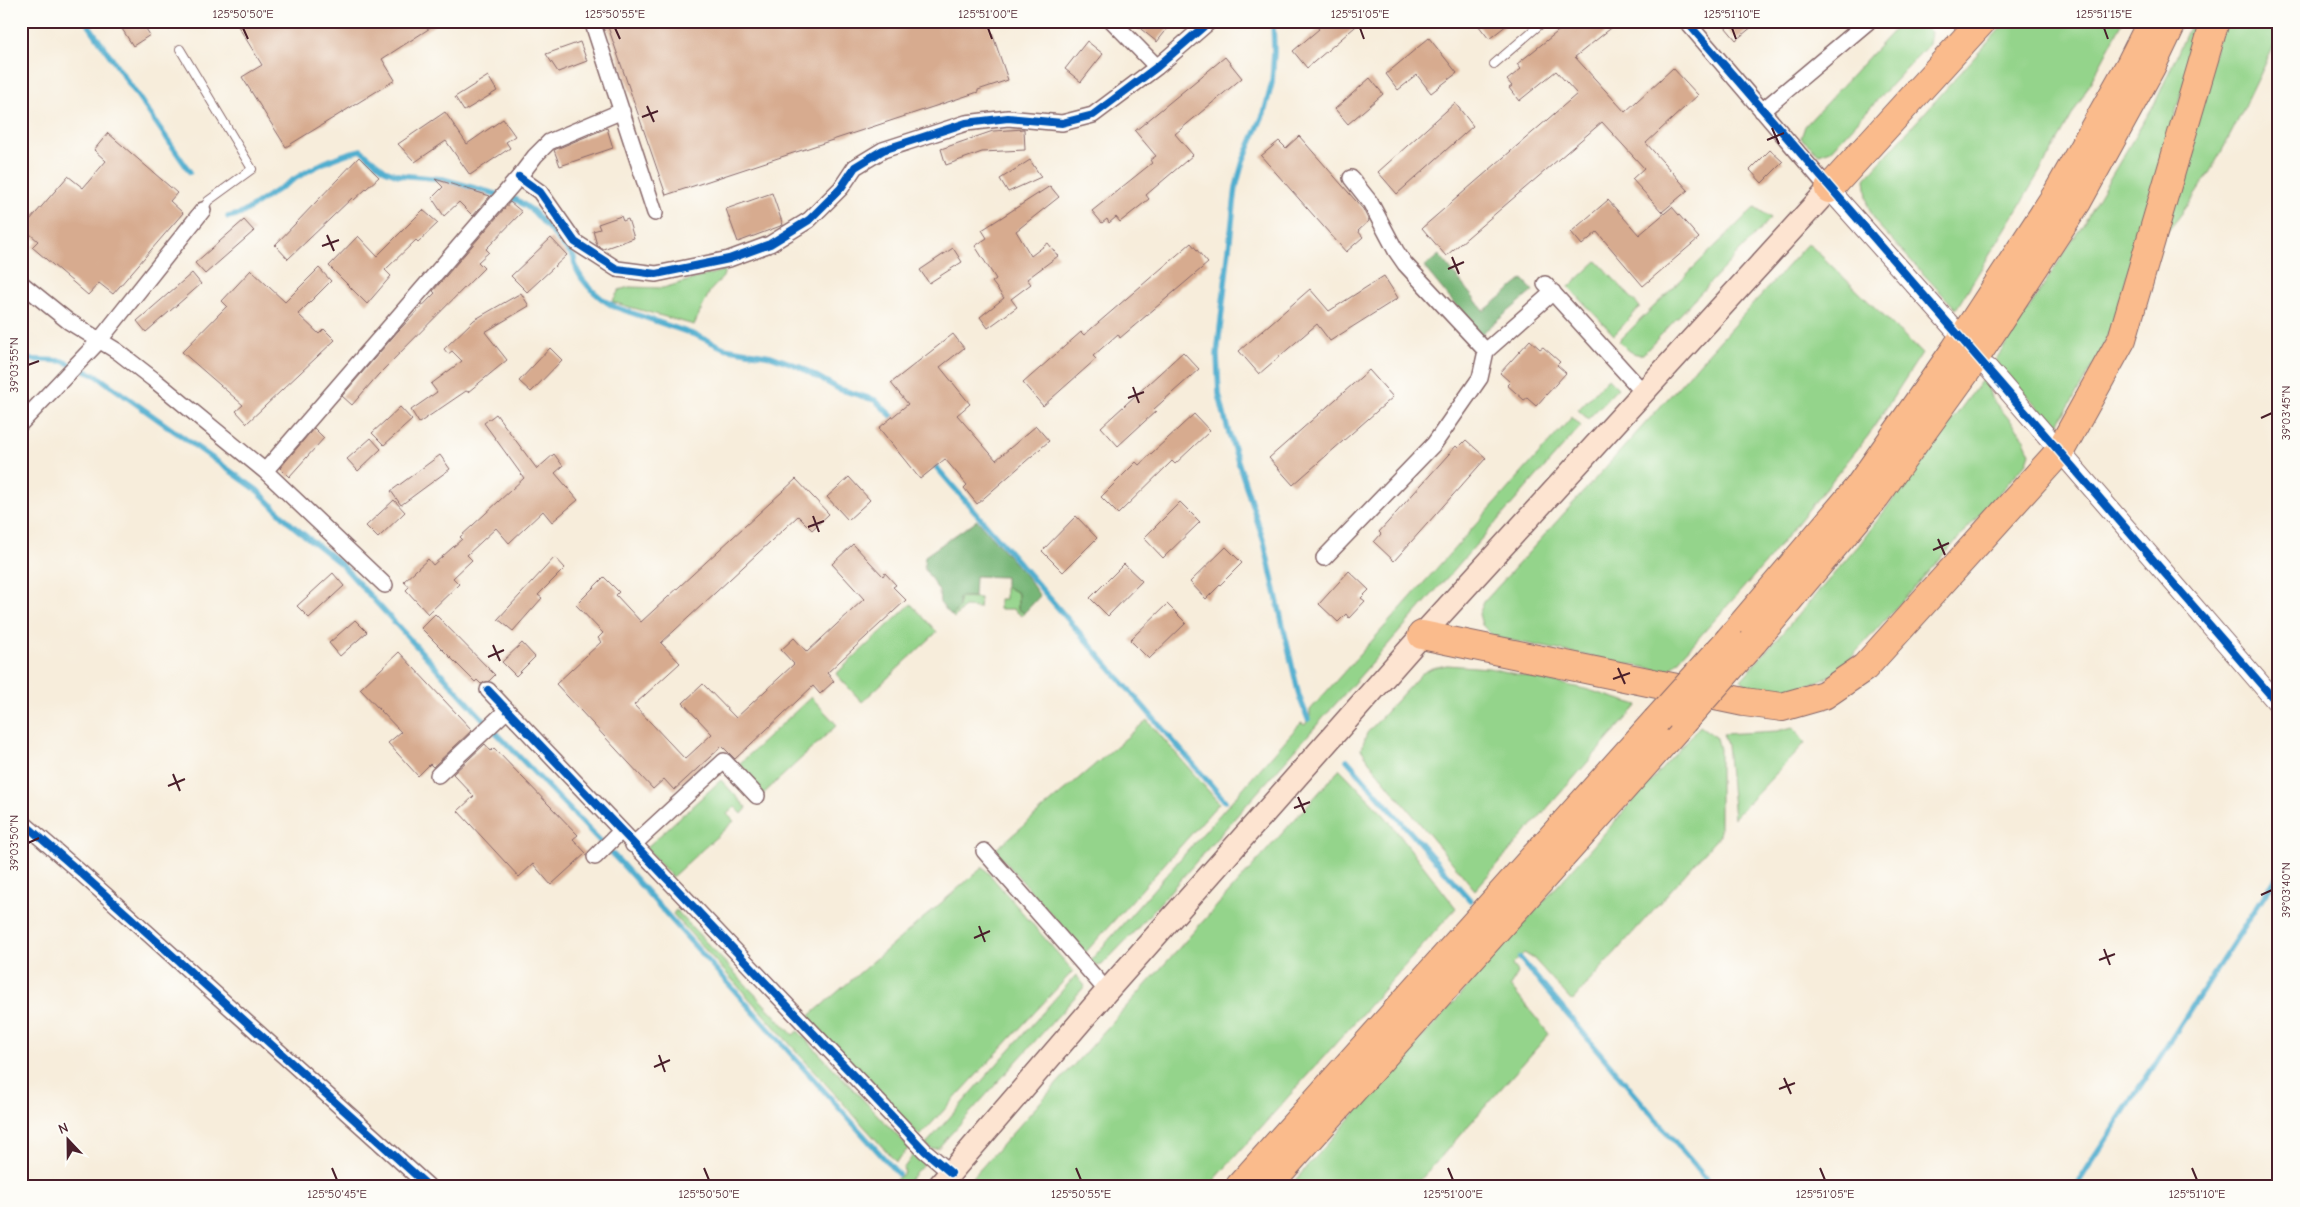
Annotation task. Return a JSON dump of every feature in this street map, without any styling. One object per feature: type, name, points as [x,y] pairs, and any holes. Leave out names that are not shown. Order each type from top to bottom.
[{"type":"highway","points":[[1829,189],[1982,21]]},
{"type":"highway","points":[[1268,1186],[1683,721],[1741,641],[1858,488],[1955,350],[2057,194],[2130,65],[2152,21]]},
{"type":"highway","points":[[1240,1186],[1656,721],[1741,641],[1876,496],[1967,370],[2077,202],[2174,21]]},
{"type":"highway","points":[[1422,635],[1744,702],[1782,707],[1824,695],[1865,667],[2060,451],[2122,339],[2215,21]]},
{"type":"main road","points":[[945,1179],[1422,635],[1829,189]]},
{"type":"street","points":[[592,21],[655,213]]},
{"type":"street","points":[[1112,21],[1157,67]]},
{"type":"street","points":[[519,177],[540,192],[575,242],[617,269],[656,274],[729,259],[770,244],[809,220],[841,188],[855,167],[883,150],[966,122],[1008,118],[1062,123],[1093,115],[1157,67],[1210,21]]},
{"type":"street","points":[[1686,21],[1829,189],[1954,330]]},
{"type":"street","points":[[1762,111],[1870,21]]},
{"type":"street","points":[[265,471],[519,177],[535,156],[549,142],[622,110]]},
{"type":"street","points":[[1351,178],[1370,202],[1405,264],[1486,350]]},
{"type":"street","points":[[21,423],[99,341],[203,210]]},
{"type":"street","points":[[21,283],[68,321],[117,351],[154,379],[265,471],[385,585]]},
{"type":"street","points":[[1324,558],[1434,444],[1480,378],[1486,350],[1549,288],[1644,392]]},
{"type":"street","points":[[1988,368],[2279,705]]},
{"type":"street","points":[[488,690],[503,714],[621,831],[925,1150],[945,1179]]},
{"type":"street","points":[[438,775],[503,714]]},
{"type":"street","points":[[633,845],[724,761],[757,796]]},
{"type":"street","points":[[21,821],[428,1186]]},
{"type":"street","points":[[602,850],[621,831]]},
{"type":"street","points":[[984,851],[1107,992]]},
{"type":"lane","points":[[1494,64],[1544,21]]},
{"type":"lane","points":[[180,49],[252,168],[208,201],[203,210]]},
{"type":"green space","points":[[1902,21],[1920,21],[1931,32],[1929,44],[1831,150],[1819,154],[1801,138],[1805,126]]},
{"type":"green space","points":[[2007,21],[2123,21],[2084,95],[1956,309],[1877,224],[1868,206],[1865,179]]},
{"type":"green space","points":[[2192,21],[2203,21],[2112,326],[2097,360],[2056,427],[2011,378],[1993,364],[2078,232],[2156,101]]},
{"type":"green space","points":[[2223,21],[2279,21],[2279,36],[2240,117],[2212,169],[2196,194],[2159,241]]},
{"type":"green space","points":[[1755,207],[1771,218],[1643,354],[1632,353],[1627,349],[1619,341]]},
{"type":"green space","points":[[1808,243],[1922,353],[1868,436],[1762,567],[1668,672],[1494,637],[1482,625],[1479,614],[1484,602]]},
{"type":"green space","points":[[1439,255],[1484,311],[1523,279],[1533,291],[1480,335],[1424,267]]},
{"type":"green space","points":[[1597,261],[1640,307],[1614,335],[1569,287]]},
{"type":"green space","points":[[725,270],[723,277],[710,291],[694,325],[612,302],[619,290],[629,287],[663,288]]},
{"type":"green space","points":[[1985,376],[1991,398],[2021,433],[2030,453],[2027,462],[1840,670],[1819,681],[1799,688],[1779,692],[1755,692],[1741,680],[1859,545]]},
{"type":"green space","points":[[1608,378],[1618,388],[1588,419],[1578,410]]},
{"type":"green space","points":[[1572,417],[1581,426],[1135,931],[1102,965],[1097,966],[1090,961],[1298,726],[1301,723],[1305,725],[1310,716],[1310,710]]},
{"type":"green space","points":[[977,520],[1026,576],[1040,596],[1024,613],[1018,609],[1018,593],[1005,586],[1005,577],[975,576],[974,597],[959,597],[959,607],[952,616],[940,603],[939,591],[924,568],[925,556]]},
{"type":"green space","points":[[1005,586],[1018,593],[1018,609],[1024,613],[1022,616],[1013,609],[999,609],[999,599],[1005,599]]},
{"type":"green space","points":[[959,597],[980,598],[979,608],[964,607],[954,618],[952,616],[959,607]]},
{"type":"green space","points":[[911,604],[937,632],[862,702],[836,674]]},
{"type":"green space","points":[[1447,665],[1489,668],[1585,689],[1638,705],[1475,890],[1374,768],[1361,749],[1367,733],[1421,674],[1432,668]]},
{"type":"green space","points":[[811,697],[837,725],[762,795],[736,767]]},
{"type":"green space","points":[[1147,720],[1219,803],[1085,953],[995,850]]},
{"type":"green space","points":[[1700,726],[1717,738],[1720,749],[1720,835],[1572,1001],[1534,959],[1524,953],[1512,965],[1518,973],[1510,986],[1549,1034],[1424,1176],[1415,1186],[1290,1186]]},
{"type":"green space","points":[[1793,727],[1805,743],[1734,818],[1727,745],[1723,734],[1777,731]]},
{"type":"green space","points":[[1340,769],[1384,815],[1456,908],[1209,1186],[965,1186]]},
{"type":"green space","points":[[721,780],[747,808],[742,814],[735,807],[727,814],[734,821],[672,877],[646,848]]},
{"type":"green space","points":[[983,867],[1073,971],[920,1136],[807,1018]]},
{"type":"green space","points":[[676,910],[793,1035],[798,1031],[909,1148],[896,1162],[673,914]]},
{"type":"green space","points":[[1076,975],[1085,986],[938,1148],[931,1149],[926,1144]]},
{"type":"green space","points":[[914,1154],[924,1164],[904,1186],[889,1186],[905,1172],[903,1169]]},
{"type":"building","points":[[117,21],[141,21],[150,35],[133,46]]},
{"type":"building","points":[[235,21],[441,21],[382,59],[395,80],[286,147],[242,77],[262,65]]},
{"type":"building","points":[[606,21],[924,21],[925,27],[942,21],[988,21],[1008,80],[978,90],[978,92],[666,195]]},
{"type":"building","points":[[1131,21],[1160,21],[1168,28],[1157,42]]},
{"type":"building","points":[[1312,21],[1362,21],[1307,68],[1293,51],[1319,29]]},
{"type":"building","points":[[1475,21],[1512,21],[1489,39]]},
{"type":"building","points":[[1571,21],[1620,21],[1575,57],[1625,112],[1673,68],[1698,95],[1646,143],[1688,190],[1662,212],[1632,179],[1644,168],[1602,122],[1446,256],[1422,228],[1577,94],[1556,71],[1519,101],[1509,88],[1512,86],[1507,80],[1521,69],[1517,64]]},
{"type":"building","points":[[1720,21],[1759,21],[1736,40]]},
{"type":"building","points":[[1429,38],[1457,73],[1431,93],[1417,75],[1398,90],[1386,74]]},
{"type":"building","points":[[1087,41],[1103,54],[1081,82],[1065,69]]},
{"type":"building","points":[[580,42],[587,61],[558,72],[546,54]]},
{"type":"building","points":[[1225,57],[1242,78],[1175,134],[1193,155],[1146,195],[1149,199],[1120,222],[1116,217],[1109,223],[1107,219],[1102,223],[1092,211],[1152,163],[1150,160],[1156,156],[1135,131]]},
{"type":"building","points":[[488,76],[497,91],[464,111],[455,97]]},
{"type":"building","points":[[1370,78],[1383,94],[1348,124],[1335,109]]},
{"type":"building","points":[[1455,103],[1473,126],[1397,194],[1378,172]]},
{"type":"building","points":[[445,112],[467,144],[503,119],[515,136],[506,142],[510,148],[470,175],[446,141],[415,162],[398,144]]},
{"type":"building","points":[[607,128],[613,148],[560,166],[554,150]]},
{"type":"building","points":[[1024,129],[1025,150],[982,152],[946,165],[941,149],[993,131]]},
{"type":"building","points":[[108,133],[177,193],[170,201],[183,213],[113,294],[99,283],[88,295],[32,247],[38,241],[23,228],[68,176],[83,188],[106,161],[94,150]]},
{"type":"building","points":[[1299,136],[1363,209],[1369,221],[1358,231],[1363,237],[1346,252],[1261,156],[1279,141],[1286,148]]},
{"type":"building","points":[[1770,150],[1783,162],[1762,183],[1750,170]]},
{"type":"building","points":[[359,157],[379,177],[354,200],[352,198],[288,259],[275,245]]},
{"type":"building","points":[[1030,160],[1041,177],[1008,192],[1000,179]]},
{"type":"building","points":[[435,179],[490,196],[473,216],[459,202],[444,216],[432,198],[443,187]]},
{"type":"building","points":[[1050,186],[1059,197],[1016,231],[1031,256],[1048,243],[1058,256],[1027,279],[1031,284],[1011,299],[1017,307],[988,328],[980,317],[1004,298],[992,282],[996,279],[975,246],[987,238],[982,230]]},
{"type":"building","points":[[772,193],[783,225],[738,242],[726,209]]},
{"type":"building","points":[[1608,200],[1639,235],[1672,207],[1699,238],[1643,286],[1597,232],[1582,245],[1571,232]]},
{"type":"building","points":[[510,202],[522,212],[486,249],[489,252],[478,262],[484,268],[378,375],[352,405],[342,396],[398,331],[435,293],[433,291]]},
{"type":"building","points":[[423,210],[438,223],[418,242],[416,240],[385,270],[391,276],[367,304],[329,266],[358,236],[377,256]]},
{"type":"building","points":[[621,216],[623,221],[628,219],[634,238],[603,249],[597,245],[593,231],[600,229],[598,224]]},
{"type":"building","points":[[244,220],[254,231],[205,274],[195,263]]},
{"type":"building","points":[[551,238],[567,255],[527,292],[511,276]]},
{"type":"building","points":[[1191,243],[1208,263],[1120,338],[1118,334],[1093,356],[1096,359],[1043,406],[1023,383],[1081,332],[1084,335]]},
{"type":"building","points":[[953,248],[962,262],[929,283],[920,270]]},
{"type":"building","points":[[319,268],[331,281],[298,314],[319,334],[324,329],[335,340],[247,423],[236,411],[243,405],[182,352],[227,306],[222,301],[251,270],[285,302]]},
{"type":"building","points":[[192,273],[201,284],[146,332],[137,321]]},
{"type":"building","points":[[1384,276],[1398,298],[1330,341],[1317,324],[1259,374],[1239,351],[1310,289],[1329,311]]},
{"type":"building","points":[[521,293],[529,306],[485,332],[507,360],[468,392],[466,391],[419,423],[411,410],[437,392],[431,384],[462,361],[452,351],[448,354],[444,349],[474,320]]},
{"type":"building","points":[[953,334],[964,348],[940,367],[970,404],[957,415],[996,460],[1036,426],[1049,441],[977,504],[964,488],[967,485],[945,459],[920,479],[879,428],[908,404],[891,383]]},
{"type":"building","points":[[1530,340],[1540,349],[1543,347],[1560,362],[1557,365],[1566,373],[1536,406],[1527,398],[1524,400],[1507,385],[1510,382],[1500,373]]},
{"type":"building","points":[[550,348],[562,360],[531,392],[519,381]]},
{"type":"building","points":[[1183,352],[1199,369],[1154,409],[1156,411],[1118,446],[1101,427]]},
{"type":"building","points":[[1369,370],[1393,397],[1293,485],[1269,458]]},
{"type":"building","points":[[400,407],[412,420],[384,445],[372,433]]},
{"type":"building","points":[[496,414],[537,469],[554,454],[563,466],[555,473],[578,500],[552,522],[543,511],[509,543],[496,528],[467,555],[472,560],[453,578],[459,584],[428,614],[406,590],[409,587],[404,581],[428,559],[433,565],[462,539],[460,537],[524,478],[484,423]]},
{"type":"building","points":[[1194,414],[1210,431],[1175,464],[1172,461],[1118,514],[1101,497],[1136,462],[1139,465]]},
{"type":"building","points":[[314,428],[324,438],[289,477],[280,468]]},
{"type":"building","points":[[371,438],[381,449],[358,471],[347,459]]},
{"type":"building","points":[[1466,440],[1486,458],[1394,561],[1374,542],[1381,534],[1379,532],[1456,446],[1458,448]]},
{"type":"building","points":[[440,455],[450,469],[401,505],[391,491]]},
{"type":"building","points":[[849,477],[870,500],[848,520],[827,497]]},
{"type":"building","points":[[796,479],[829,514],[812,530],[798,516],[661,643],[680,663],[634,705],[685,759],[712,734],[683,703],[703,684],[736,718],[794,664],[781,650],[794,638],[807,652],[864,599],[832,564],[853,544],[883,576],[885,573],[896,585],[893,587],[906,600],[827,673],[834,681],[820,694],[813,686],[735,759],[722,746],[674,790],[664,779],[653,789],[556,684],[601,642],[598,638],[603,633],[576,605],[604,577],[619,592],[616,595],[641,622]]},
{"type":"building","points":[[394,500],[405,512],[378,538],[366,526]]},
{"type":"building","points":[[1180,502],[1200,522],[1163,558],[1144,538]]},
{"type":"building","points":[[1076,516],[1097,538],[1063,572],[1042,551]]},
{"type":"building","points":[[1226,547],[1242,563],[1206,599],[1190,582]]},
{"type":"building","points":[[555,557],[565,568],[538,595],[542,598],[513,631],[498,619]]},
{"type":"building","points":[[1124,564],[1142,581],[1108,616],[1090,598]]},
{"type":"building","points":[[1349,571],[1369,590],[1361,598],[1365,601],[1349,618],[1346,614],[1338,622],[1319,604]]},
{"type":"building","points":[[333,573],[344,586],[309,618],[297,606]]},
{"type":"building","points":[[1167,604],[1186,623],[1149,659],[1130,640]]},
{"type":"building","points":[[435,614],[495,675],[489,681],[481,684],[477,680],[475,682],[421,628]]},
{"type":"building","points":[[355,620],[367,632],[340,656],[329,643]]},
{"type":"building","points":[[522,643],[535,657],[516,676],[502,662]]},
{"type":"building","points":[[399,652],[472,730],[433,767],[430,764],[418,776],[388,743],[401,732],[360,689]]},
{"type":"building","points":[[485,744],[491,751],[494,748],[578,835],[573,839],[586,853],[551,885],[533,864],[519,877],[458,811],[474,796],[453,774]]},
{"type":"waterway","points":[[86,21],[190,172]]},
{"type":"waterway","points":[[1273,21],[1272,83],[1264,113],[1243,161],[1236,187],[1217,355],[1219,394],[1228,430],[1264,542],[1299,696],[1308,719]]},
{"type":"waterway","points":[[228,217],[241,214],[329,160],[361,150],[385,170],[398,175],[443,179],[517,200],[533,211],[574,257],[578,272],[588,286],[615,307],[698,336],[724,348],[771,356],[798,366],[839,389],[875,400],[897,421]]},
{"type":"waterway","points":[[21,359],[63,361],[97,376],[257,490],[293,526],[341,564],[484,720],[621,863],[898,1174]]},
{"type":"waterway","points":[[931,461],[1225,801]]},
{"type":"waterway","points":[[1347,760],[1470,900]]},
{"type":"waterway","points":[[2076,1186],[2279,873]]},
{"type":"waterway","points":[[1520,958],[1712,1186]]},
{"type":"cycle path","points":[[519,177],[540,192],[575,242],[617,269],[656,274],[729,259],[770,244],[809,220],[841,188],[855,167],[883,150],[966,123],[1008,118],[1062,123],[1093,115],[1157,67],[1210,21]]},
{"type":"cycle path","points":[[1686,21],[2279,705]]},
{"type":"cycle path","points":[[488,690],[925,1151],[951,1173]]},
{"type":"cycle path","points":[[21,821],[428,1186]]}]
